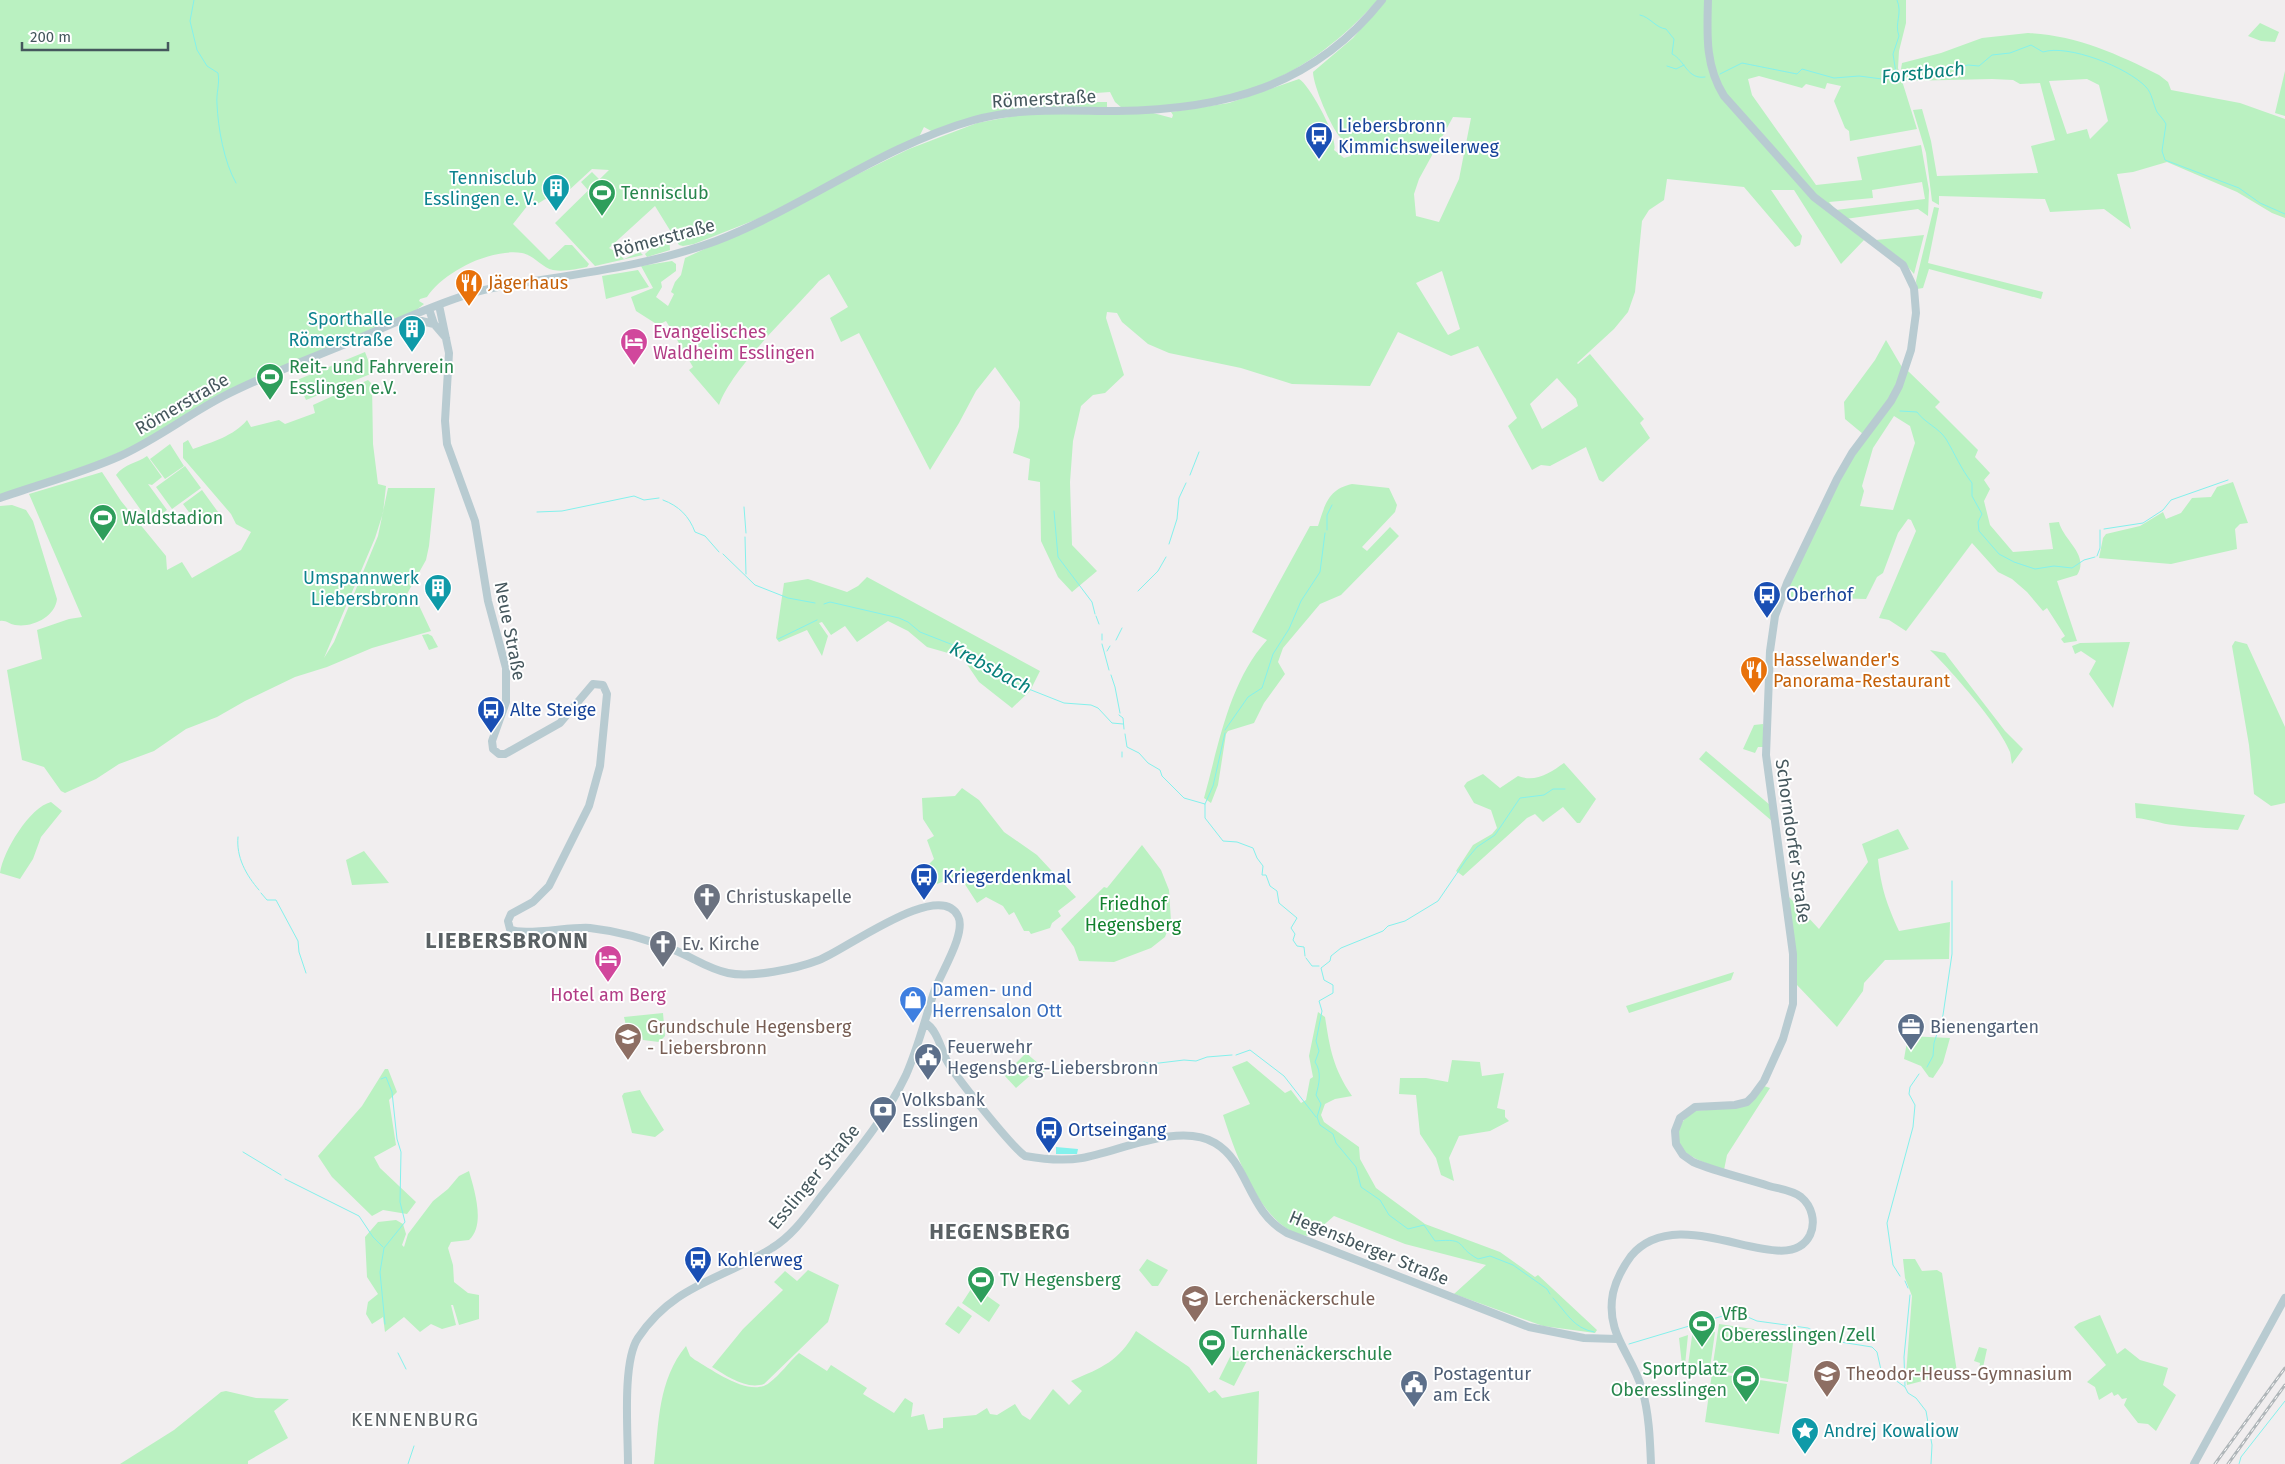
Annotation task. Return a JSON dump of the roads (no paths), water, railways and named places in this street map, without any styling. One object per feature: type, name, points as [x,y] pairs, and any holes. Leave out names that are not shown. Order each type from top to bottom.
[{"type":"street","name":"Römerstraße","points":[[0,498],[119,456],[230,393],[439,305],[486,290],[637,263],[695,248],[753,224],[897,151],[974,120],[1027,112],[1170,109],[1210,104],[1246,95],[1290,77],[1324,57],[1356,30],[1382,0]]},
{"type":"street","name":"Schorndorfer Straße","points":[[1651,1464],[1647,1414],[1642,1390],[1617,1339],[1612,1305],[1616,1283],[1627,1262],[1648,1242],[1663,1236],[1685,1234],[1785,1251],[1801,1245],[1811,1231],[1812,1214],[1806,1202],[1799,1196],[1693,1162],[1679,1150],[1675,1132],[1680,1118],[1693,1108],[1735,1105],[1751,1098],[1770,1067],[1789,1024],[1794,999],[1794,964],[1766,755],[1772,630],[1784,592],[1831,490],[1852,453],[1891,401],[1899,386],[1909,357],[1916,320],[1915,293],[1911,278],[1903,265],[1814,197],[1724,96],[1714,78],[1709,61],[1708,0]]},
{"type":"street","name":"Neue Straße","points":[[439,305],[449,359],[445,416],[447,444],[475,521],[488,601],[506,668],[507,698],[502,718],[492,741],[493,749],[500,754],[507,754],[556,725],[567,716],[593,684],[602,684],[607,694],[599,771],[589,806],[548,886],[533,902],[511,914],[508,919],[508,926],[512,931],[519,933],[565,928],[595,929],[664,946]]},
{"type":"street","points":[[429,309],[434,324],[446,338]]},
{"type":"street","points":[[407,318],[434,324]]},
{"type":"street","name":"Esslinger Straße","points":[[628,1464],[628,1373],[632,1352],[637,1339],[654,1318],[682,1293],[765,1252],[795,1228],[870,1136],[904,1078],[925,1023],[937,984],[960,926],[955,910],[942,905],[928,905],[917,908],[819,961],[753,974],[736,974],[718,970],[664,946]]},
{"type":"street","name":"Hegensberger Straße","points":[[925,1023],[932,1028],[952,1069],[1008,1139],[1023,1154],[1078,1158],[1176,1136],[1200,1137],[1217,1145],[1230,1156],[1261,1211],[1270,1222],[1288,1233],[1529,1327],[1584,1338],[1617,1339]]},
{"type":"street","points":[[2194,1464],[2285,1298]]},
{"type":"water","points":[[1056,1147],[1078,1149],[1077,1154],[1056,1154]]},
{"type":"waterway","points":[[194,0],[190,21],[197,50],[207,66],[218,73],[217,100],[220,134],[228,165],[236,183]]},
{"type":"waterway","points":[[1896,73],[1893,54],[1899,36],[1897,27],[1899,5],[1897,0]]},
{"type":"waterway","name":"Forstbach","points":[[1640,15],[1659,27],[1666,29],[1674,39],[1672,54],[1694,76],[1705,77]]},
{"type":"waterway","name":"Forstbach","points":[[1720,74],[1742,63],[1797,74],[1802,69],[1834,78],[1859,76],[1882,79],[1898,73],[1954,69],[1968,65],[1979,66],[1992,55],[2010,53],[2031,45],[2043,52],[2054,50],[2082,54],[2112,65],[2137,79],[2148,89],[2157,112],[2166,124],[2162,151],[2165,160],[2239,188],[2260,203],[2285,214]]},
{"type":"waterway","points":[[1667,66],[1676,69],[1684,65]]},
{"type":"waterway","points":[[1900,411],[1917,412],[1946,439],[1972,483],[1972,496],[1982,514],[1978,522],[1979,531],[1999,554],[2014,562],[2035,569],[2054,566],[2072,568],[2084,560],[2095,557]]},
{"type":"waterway","points":[[1190,475],[1199,452]]},
{"type":"waterway","points":[[2104,529],[2143,523],[2163,510],[2171,500],[2228,480]]},
{"type":"waterway","points":[[1169,544],[1177,519],[1179,498],[1186,483]]},
{"type":"waterway","name":"Krebsbach","points":[[537,512],[562,511],[634,496],[644,500],[659,498]]},
{"type":"waterway","name":"Krebsbach","points":[[663,500],[683,512],[695,532],[705,536],[719,552]]},
{"type":"waterway","points":[[1327,530],[1327,515],[1332,505]]},
{"type":"waterway","points":[[744,507],[746,533]]},
{"type":"waterway","points":[[1054,511],[1058,557],[1092,602],[1095,614]]},
{"type":"waterway","points":[[2097,556],[2100,548],[2100,530]]},
{"type":"waterway","points":[[1225,730],[1248,697],[1262,688],[1273,654],[1289,629],[1301,601],[1320,572],[1325,533]]},
{"type":"waterway","points":[[745,537],[746,574]]},
{"type":"waterway","name":"Krebsbach","points":[[723,554],[755,585],[788,598],[815,603]]},
{"type":"waterway","points":[[1138,591],[1158,571],[1166,557]]},
{"type":"waterway","name":"Krebsbach","points":[[824,604],[830,602],[899,618],[908,622],[920,632],[971,652],[986,667],[1016,684],[1064,703],[1091,705],[1098,708],[1112,723],[1123,724]]},
{"type":"waterway","points":[[1096,616],[1099,624]]},
{"type":"waterway","points":[[778,639],[817,620]]},
{"type":"waterway","points":[[1116,640],[1122,628]]},
{"type":"waterway","points":[[1102,634],[1102,640]]},
{"type":"waterway","points":[[1102,644],[1109,670]]},
{"type":"waterway","points":[[1107,651],[1110,646]]},
{"type":"waterway","points":[[1111,675],[1120,713]]},
{"type":"waterway","name":"Krebsbach","points":[[1119,715],[1123,718],[1124,729]]},
{"type":"waterway","points":[[1205,804],[1213,786],[1225,733]]},
{"type":"waterway","name":"Krebsbach","points":[[1125,734],[1127,747],[1139,753],[1148,763],[1160,770],[1162,776],[1184,798],[1205,804],[1205,818],[1223,841],[1237,842],[1253,848],[1263,866],[1262,875],[1266,875],[1270,886],[1277,891],[1279,903],[1297,918],[1291,928],[1295,934],[1293,940],[1297,946],[1304,947],[1305,956]]},
{"type":"waterway","points":[[1122,752],[1122,757]]},
{"type":"waterway","points":[[1550,1294],[1547,1289],[1513,1265],[1490,1256],[1478,1259],[1457,1242],[1435,1241],[1424,1225],[1408,1229],[1389,1215],[1380,1200],[1361,1187],[1356,1167],[1336,1143],[1333,1134],[1320,1125],[1317,1117],[1321,1104],[1316,1095],[1319,1074],[1315,1062],[1319,1051],[1316,1041],[1322,1011],[1319,1001],[1333,993],[1333,985],[1324,980],[1321,968],[1330,961],[1331,956],[1341,948],[1383,931],[1388,926],[1405,921],[1438,901],[1466,860],[1477,847],[1495,835],[1520,798],[1544,795],[1553,789],[1565,789]]},
{"type":"waterway","points":[[238,837],[240,859],[259,890]]},
{"type":"waterway","points":[[1927,1067],[1933,1056],[1934,1043],[1943,1015],[1952,954],[1952,881]]},
{"type":"waterway","points":[[261,893],[267,900],[276,900],[298,941],[299,952],[306,973]]},
{"type":"waterway","name":"Krebsbach","points":[[1306,958],[1312,966],[1319,966]]},
{"type":"waterway","points":[[1236,1055],[1250,1050],[1284,1076],[1316,1117]]},
{"type":"waterway","points":[[1144,1062],[1151,1064],[1184,1060],[1196,1061],[1207,1057],[1232,1055]]},
{"type":"waterway","points":[[1900,1276],[1893,1265],[1887,1223],[1913,1127],[1915,1105],[1909,1094],[1910,1087],[1919,1074]]},
{"type":"waterway","points":[[381,1079],[386,1077],[392,1092],[397,1139],[401,1152],[400,1202],[405,1222],[384,1248],[380,1272],[385,1324]]},
{"type":"waterway","points":[[243,1152],[281,1175]]},
{"type":"waterway","points":[[285,1179],[359,1216],[373,1237],[383,1247]]},
{"type":"waterway","points":[[1905,1281],[1908,1288]]},
{"type":"waterway","points":[[1905,1386],[1904,1357],[1910,1295]]},
{"type":"waterway","points":[[1553,1298],[1575,1323],[1594,1332]]},
{"type":"waterway","points":[[1629,1344],[1736,1312],[1757,1321],[1808,1328],[1834,1341],[1872,1347],[1877,1352],[1881,1370],[1905,1387],[1908,1393],[1916,1398],[1926,1411],[1932,1445],[1931,1464]]},
{"type":"waterway","points":[[398,1353],[406,1369]]},
{"type":"waterway","name":"Forstbach","points":[[2239,1464],[2241,1457],[2285,1401]]},
{"type":"waterway","points":[[408,1464],[414,1446]]},
{"type":"railway","points":[[2215,1464],[2285,1368]]},
{"type":"railway","points":[[2228,1464],[2285,1385]]},
{"type":"place","name":"Liebersbronn Kimmichsweilerweg","points":[[1319,160]]},
{"type":"place","name":"Tennisclub Esslingen e. V.","points":[[556,212]]},
{"type":"place","name":"Tennisclub","points":[[602,217]]},
{"type":"place","name":"Jägerhaus","points":[[469,307]]},
{"type":"place","name":"Sporthalle Römerstraße","points":[[412,353]]},
{"type":"place","name":"Evangelisches Waldheim Esslingen","points":[[634,366]]},
{"type":"place","name":"Reit- und Fahrverein Esslingen e.V.","points":[[270,401]]},
{"type":"place","name":"Waldstadion","points":[[103,542]]},
{"type":"place","name":"Umspannwerk Liebersbronn","points":[[438,612]]},
{"type":"place","name":"Oberhof","points":[[1767,619]]},
{"type":"place","name":"Hasselwander's Panorama-Restaurant","points":[[1754,694]]},
{"type":"place","name":"Alte Steige","points":[[491,734]]},
{"type":"place","name":"Kriegerdenkmal","points":[[924,901]]},
{"type":"place","name":"Christuskapelle","points":[[707,921]]},
{"type":"place","name":"Ev. Kirche","points":[[663,968]]},
{"type":"place","name":"Hotel am Berg","points":[[608,983]]},
{"type":"place","name":"Damen- und Herrensalon Ott","points":[[913,1024]]},
{"type":"place","name":"Bienengarten","points":[[1911,1051]]},
{"type":"place","name":"Grundschule Hegensberg - Liebersbronn","points":[[628,1061]]},
{"type":"place","name":"Feuerwehr Hegensberg-Liebersbronn","points":[[928,1081]]},
{"type":"place","name":"Volksbank Esslingen","points":[[883,1134]]},
{"type":"place","name":"Ortseingang","points":[[1049,1154]]},
{"type":"place","name":"Kohlerweg","points":[[698,1284]]},
{"type":"place","name":"TV Hegensberg","points":[[981,1304]]},
{"type":"place","name":"Lerchenäckerschule","points":[[1195,1323]]},
{"type":"place","name":"VfB Oberesslingen/Zell","points":[[1702,1348]]},
{"type":"place","name":"Turnhalle Lerchenäckerschule","points":[[1212,1367]]},
{"type":"place","name":"Theodor-Heuss-Gymnasium","points":[[1827,1398]]},
{"type":"place","name":"Sportplatz Oberesslingen","points":[[1746,1403]]},
{"type":"place","name":"Postagentur am Eck","points":[[1414,1408]]},
{"type":"place","name":"Andrej Kowaliow","points":[[1805,1455]]},
{"type":"district","name":"LIEBERSBRONN","points":[[507,940]]},
{"type":"district","name":"HEGENSBERG","points":[[1000,1231]]},
{"type":"district","name":"KENNENBURG","points":[[415,1419]]},
{"type":"park label","name":"Friedhof Hegensberg","points":[[1133,914]]}]
